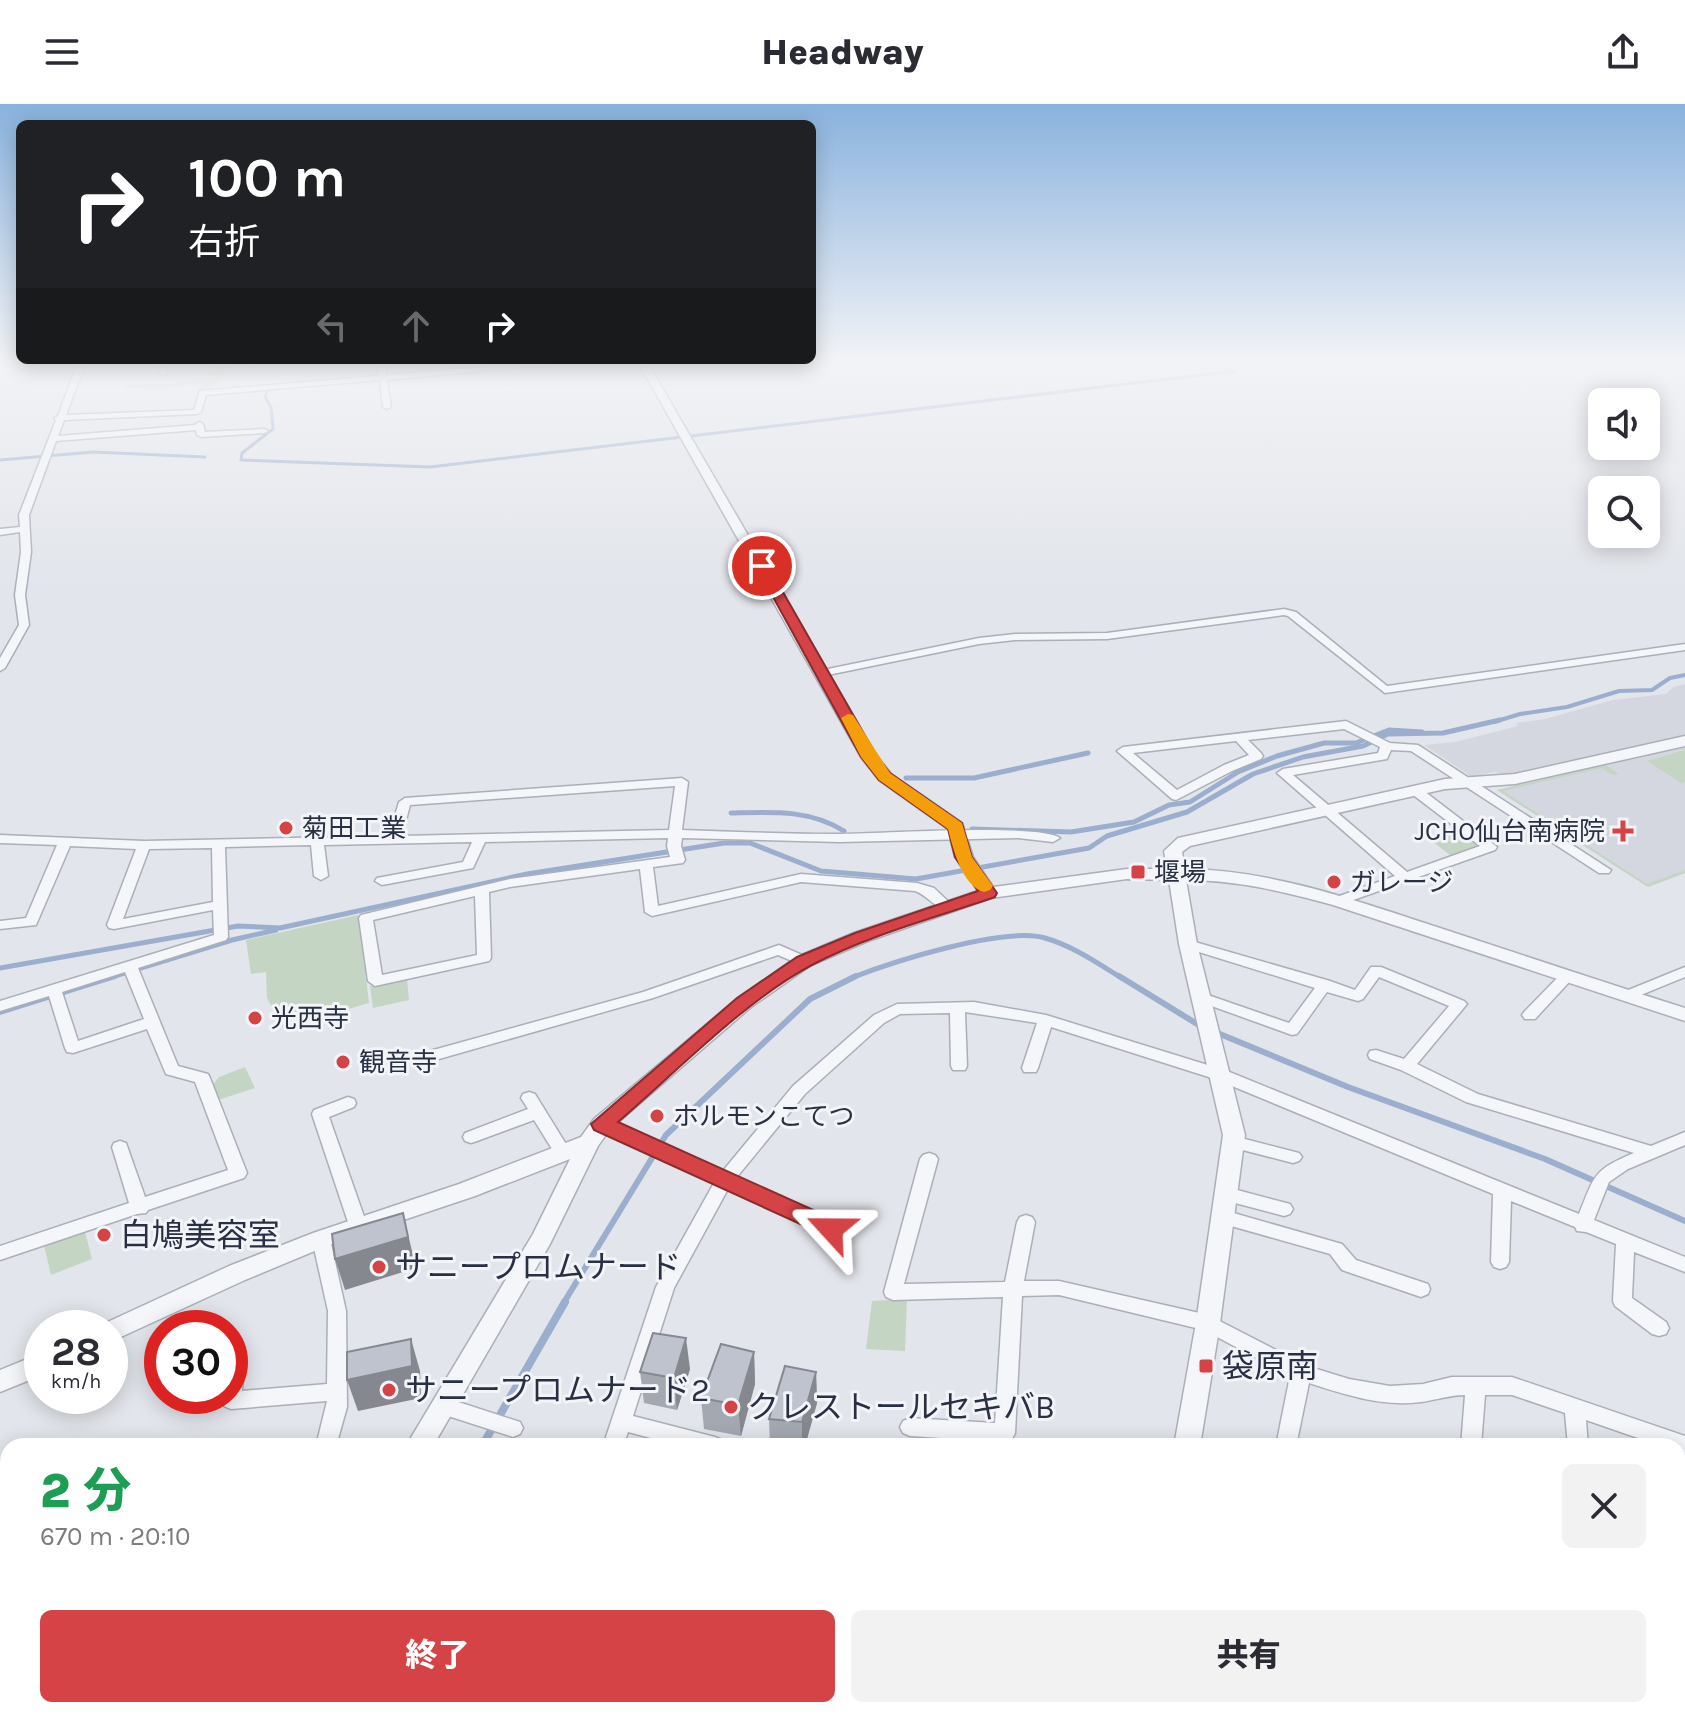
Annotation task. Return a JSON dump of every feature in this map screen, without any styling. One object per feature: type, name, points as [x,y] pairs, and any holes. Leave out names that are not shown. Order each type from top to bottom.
[{"type":"street","points":[[0,668],[24,625],[20,595],[26,552],[24,515],[51,439],[72,437]]},
{"type":"street","points":[[686,437],[869,757],[885,777],[956,827],[969,864],[988,893]]},
{"type":"street","points":[[0,532],[24,529]]},
{"type":"street","points":[[823,673],[1003,638],[1107,636],[1284,612],[1292,614],[1385,690],[1685,647]]},
{"type":"street","points":[[1238,737],[1257,756],[1176,796],[1123,751],[1238,737],[1346,725],[1385,745],[1414,748],[1604,870]]},
{"type":"street","points":[[1188,1438],[1233,1142],[1221,1075],[1188,944],[1173,851],[1184,842],[1416,791],[1468,782],[1515,779],[1685,741]]},
{"type":"street","points":[[1385,745],[1383,756],[1283,773],[1404,877]]},
{"type":"street","points":[[394,840],[405,802],[682,782],[675,845],[678,860],[579,872],[482,890],[366,918],[375,981],[484,958],[482,890]]},
{"type":"street","points":[[1339,901],[1490,847],[1416,791]]},
{"type":"street","points":[[0,839],[144,845],[481,837],[675,845],[959,835],[1018,834],[1053,838]]},
{"type":"street","points":[[382,881],[468,865],[481,837]]},
{"type":"street","points":[[317,842],[321,876]]},
{"type":"street","points":[[0,1006],[56,994],[221,937],[218,843]]},
{"type":"street","points":[[0,925],[31,922],[64,844]]},
{"type":"street","points":[[144,845],[114,925],[219,905]]},
{"type":"street","points":[[646,864],[652,912],[801,878],[917,887],[929,891],[946,906]]},
{"type":"street","points":[[128,1324],[237,1273],[321,1239],[467,1190],[563,1153],[596,1134],[744,1003],[804,961],[988,893],[1127,874],[1248,879],[1339,901],[1685,1015]]},
{"type":"street","points":[[1188,944],[1358,996],[1376,970],[1459,1004],[1407,1066]]},
{"type":"street","points":[[432,1056],[648,995],[779,950],[804,961]]},
{"type":"street","points":[[0,1253],[238,1173],[202,1078],[172,1070],[131,970]]},
{"type":"street","points":[[1626,996],[1685,972]]},
{"type":"street","points":[[1530,1015],[1567,976]]},
{"type":"street","points":[[1200,997],[1292,1030],[1325,984]]},
{"type":"street","points":[[56,994],[73,1048],[152,1022]]},
{"type":"street","points":[[615,1438],[665,1287],[724,1181],[799,1090],[879,1019],[897,1009],[974,1007],[1046,1020],[1221,1075],[1583,1226],[1685,1265]]},
{"type":"street","points":[[957,1008],[959,1066]]},
{"type":"street","points":[[1030,1068],[1046,1020]]},
{"type":"street","points":[[1376,1055],[1407,1066],[1472,1098],[1652,1152]]},
{"type":"street","points":[[348,1103],[320,1114],[358,1225]]},
{"type":"street","points":[[471,1137],[533,1105],[563,1153]]},
{"type":"street","points":[[596,1134],[644,1142],[831,1229]]},
{"type":"street","points":[[424,1438],[542,1238],[596,1134]]},
{"type":"street","points":[[1583,1226],[1599,1186],[1622,1165],[1685,1138]]},
{"type":"street","points":[[1233,1142],[1293,1157]]},
{"type":"street","points":[[120,1147],[140,1208]]},
{"type":"street","points":[[929,1159],[893,1292],[1059,1288],[1208,1323],[1301,1372],[1349,1388],[1390,1395],[1476,1385],[1512,1386],[1665,1438]]},
{"type":"street","points":[[1500,1262],[1502,1192]]},
{"type":"street","points":[[1225,1206],[1284,1209]]},
{"type":"street","points":[[1225,1206],[1336,1249],[1349,1265],[1421,1289]]},
{"type":"street","points":[[910,1427],[1005,1433],[1013,1288],[1026,1222]]},
{"type":"street","points":[[321,1239],[337,1311],[337,1407],[328,1438]]},
{"type":"street","points":[[1625,1242],[1622,1301],[1659,1328]]},
{"type":"street","points":[[0,1381],[24,1371]]},
{"type":"street","points":[[1288,1438],[1301,1372]]},
{"type":"street","points":[[1472,1438],[1476,1385]]},
{"type":"street","points":[[248,1399],[337,1392]]},
{"type":"street","points":[[443,1406],[513,1428]]},
{"type":"street","points":[[1575,1406],[1577,1438]]},
{"type":"street","points":[[620,1421],[685,1438]]},
{"type":"shaded area","name":"JCHO仙台南病院","points":[[1685,684],[1685,735],[1508,775],[1494,772],[1472,777],[1424,745],[1455,742],[1518,726],[1516,723],[1545,719],[1613,700],[1666,694],[1673,687]]},
{"type":"shaded area","name":"JCHO仙台南病院","points":[[1685,746],[1685,873],[1648,887],[1497,790]]},
{"type":"green space","points":[[1685,750],[1685,782],[1681,783],[1647,761]]},
{"type":"green space","points":[[1606,765],[1619,774],[1612,775],[1602,768],[1503,791],[1647,884],[1685,870],[1685,873],[1648,887],[1497,790]]},
{"type":"green space","points":[[1460,829],[1479,843],[1478,848],[1451,856],[1427,837]]},
{"type":"green space","points":[[358,915],[369,1003],[283,1028],[267,998],[266,972],[251,974],[246,940]]},
{"type":"green space","points":[[407,978],[409,1000],[373,1008],[370,986]]},
{"type":"green space","points":[[245,1067],[255,1088],[218,1100],[212,1086],[219,1077]]},
{"type":"green space","points":[[84,1228],[92,1259],[51,1275],[43,1241]]},
{"type":"green space","points":[[907,1299],[905,1351],[866,1349],[872,1301]]},
{"type":"building","points":[[403,1213],[408,1237],[335,1259],[332,1234]]},
{"type":"building","points":[[653,1333],[686,1338],[674,1378],[640,1372]]},
{"type":"building","points":[[411,1339],[412,1366],[347,1380],[347,1352]]},
{"type":"building","points":[[721,1344],[754,1352],[738,1405],[701,1398]]},
{"type":"building","points":[[785,1366],[816,1372],[802,1422],[769,1419]]},
{"type":"waterway","points":[[262,437],[242,453],[241,460],[430,467],[679,437]]},
{"type":"waterway","points":[[0,460],[93,452],[205,457]]},
{"type":"waterway","points":[[1494,722],[1520,714],[1567,707],[1619,691],[1652,690],[1670,678],[1685,675]]},
{"type":"waterway","points":[[0,968],[238,926],[280,928],[527,874],[724,843],[750,843],[821,871],[916,879],[1089,848],[1107,836],[1187,812],[1253,774],[1303,757],[1363,746],[1388,734],[1443,733],[1500,720]]},
{"type":"waterway","points":[[972,829],[1071,832],[1134,822],[1169,805],[1190,802],[1238,772],[1277,756],[1324,743],[1356,743],[1389,730],[1422,732]]},
{"type":"waterway","points":[[906,778],[974,778],[1088,753]]},
{"type":"waterway","points":[[731,813],[803,815],[844,831]]},
{"type":"waterway","points":[[108,978],[232,940],[276,930]]},
{"type":"waterway","points":[[854,977],[976,941],[1027,936],[1045,938],[1065,946],[1122,978]]},
{"type":"waterway","points":[[0,1012],[115,976]]},
{"type":"waterway","points":[[1119,976],[1202,1027]]},
{"type":"waterway","points":[[563,1304],[666,1135],[810,999],[854,977]]},
{"type":"waterway","points":[[1215,1032],[1348,1087],[1545,1159],[1685,1221]]},
{"type":"waterway","points":[[487,1438],[565,1302]]},
{"type":"slow traffic","points":[[848,718],[869,757],[885,777],[956,827],[964,857],[984,886]]},
{"type":"place","name":"菊田工業","points":[[286,828]]},
{"type":"place","name":"JCHO仙台南病院","points":[[1623,831]]},
{"type":"place","name":"堰場","points":[[1138,872]]},
{"type":"place","name":"ガレージ","points":[[1334,882]]},
{"type":"place","name":"光西寺","points":[[255,1018]]},
{"type":"place","name":"観音寺","points":[[343,1062]]},
{"type":"place","name":"ホルモンこてつ","points":[[657,1116]]},
{"type":"place","name":"白鳩美容室","points":[[104,1235]]},
{"type":"place","name":"サニープロムナード","points":[[379,1267]]},
{"type":"place","name":"袋原南","points":[[1206,1366]]},
{"type":"place","name":"サニープロムナード2","points":[[389,1390]]},
{"type":"place","name":"クレストールセキバB","points":[[731,1407]]},
{"type":"route","points":[[762,566],[869,757],[885,777],[956,827],[964,857],[988,893],[861,937],[804,961],[744,1003],[602,1124],[831,1229]]}]
